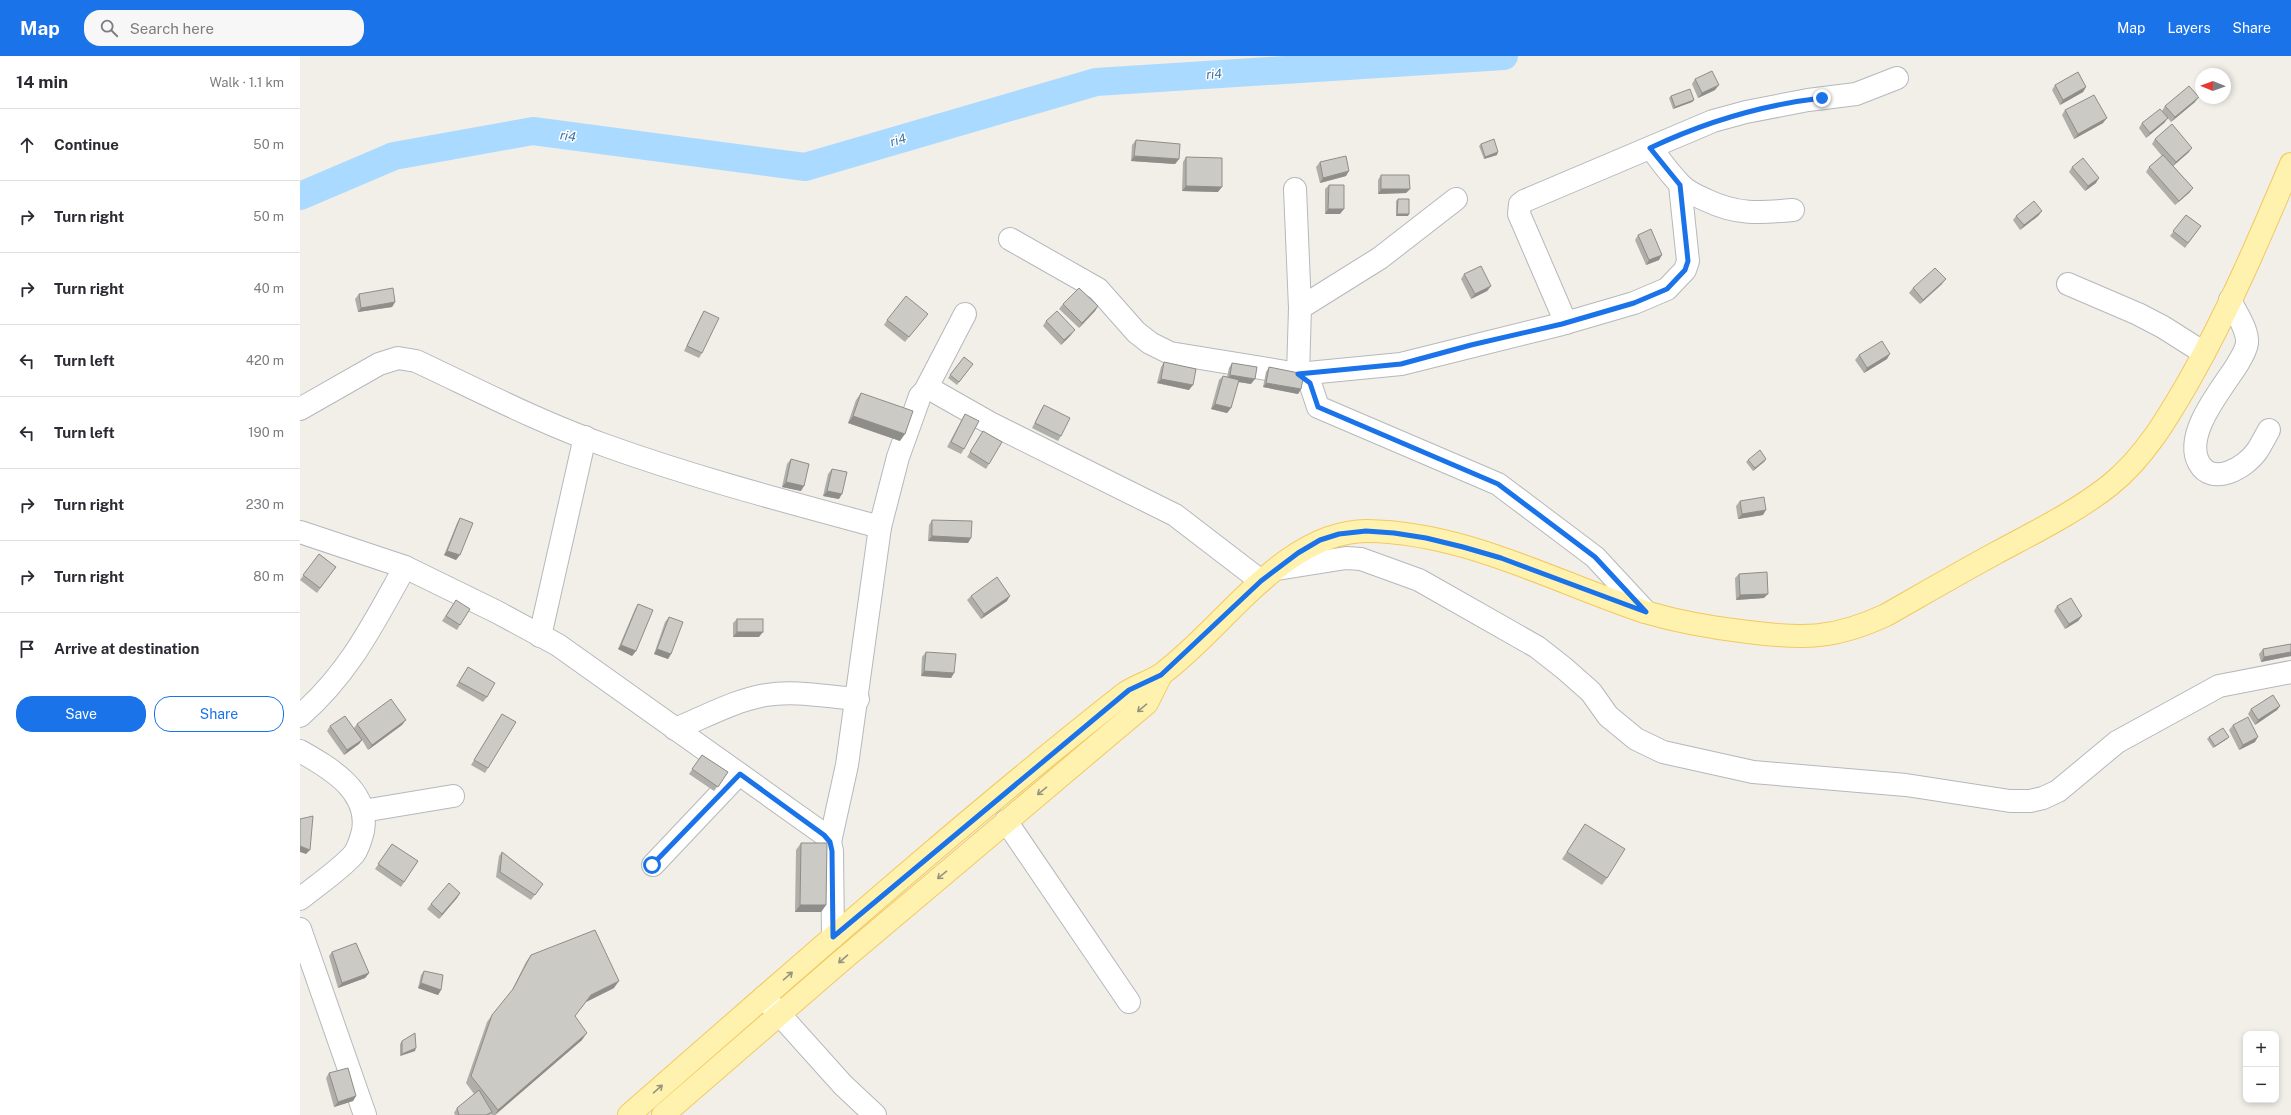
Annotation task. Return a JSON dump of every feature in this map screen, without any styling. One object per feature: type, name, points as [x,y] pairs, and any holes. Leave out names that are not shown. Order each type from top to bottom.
[{"type":"main road","points":[[629,1115],[833,937],[1129,690],[1161,675],[1269,575],[1298,553],[1320,540],[1339,534],[1366,531],[1394,533],[1426,538],[1501,558],[1646,612],[1680,621],[1773,635],[1810,636],[1831,634],[1859,628],[1886,615],[2049,525],[2089,500],[2111,484],[2132,464],[2155,435],[2176,403],[2204,353],[2230,300],[2291,164]]},
{"type":"main road","points":[[663,1115],[1006,821],[1147,703],[1161,675]]},
{"type":"street","points":[[1566,323],[1518,214],[1520,204],[1564,183],[1713,121],[1746,112],[1808,100],[1856,94],[1897,78]]},
{"type":"street","points":[[1650,148],[1680,185],[1693,194],[1736,212],[1753,213],[1793,210]]},
{"type":"street","points":[[1010,238],[1098,289],[1136,332],[1150,343],[1170,353],[1298,374],[1401,364],[1566,323],[1653,296],[1667,289],[1676,281],[1685,270],[1688,261],[1680,185]]},
{"type":"street","points":[[1295,189],[1300,308],[1298,374]]},
{"type":"street","points":[[1300,308],[1380,258],[1456,199]]},
{"type":"street","points":[[2068,284],[2138,314],[2163,327],[2204,353]]},
{"type":"street","points":[[2230,300],[2246,334],[2246,349],[2203,420],[2194,446],[2195,456],[2200,465],[2210,474],[2219,475],[2229,472],[2250,460],[2257,451],[2268,430]]},
{"type":"street","points":[[833,937],[832,851],[830,842],[847,765],[858,699],[880,527],[898,457],[920,396],[925,391],[965,314]]},
{"type":"street","points":[[300,409],[379,364],[398,358],[416,361],[528,414],[606,446],[771,497],[880,527]]},
{"type":"street","points":[[1298,374],[1310,383],[1318,407],[1498,484],[1595,557],[1646,612]]},
{"type":"street","points":[[925,391],[932,390],[990,423],[1175,516],[1269,575],[1346,558],[1361,560],[1418,580],[1536,648],[1565,669],[1591,692],[1608,716],[1636,739],[1663,752],[1753,772],[1906,786],[2010,801],[2030,802],[2058,791],[2117,742],[2219,686],[2291,672]]},
{"type":"street","points":[[540,636],[585,437]]},
{"type":"street","points":[[300,532],[405,567],[497,612],[558,645],[740,774],[824,835],[830,842]]},
{"type":"street","points":[[300,716],[321,698],[341,675],[359,648],[405,567]]},
{"type":"street","points":[[675,729],[734,704],[768,694],[790,693],[858,699]]},
{"type":"street","points":[[300,751],[324,764],[350,785],[363,811],[364,824],[361,840],[354,853],[300,899]]},
{"type":"street","points":[[652,865],[740,774]]},
{"type":"street","points":[[363,811],[453,796]]},
{"type":"street","points":[[1006,821],[1128,1002]]},
{"type":"street","points":[[300,929],[365,1115]]},
{"type":"street","points":[[764,997],[843,1085],[875,1115]]},
{"type":"building","points":[[1712,71],[1719,85],[1702,93],[1695,79]]},
{"type":"building","points":[[2078,72],[2086,87],[2063,100],[2055,85]]},
{"type":"building","points":[[2189,86],[2195,93],[2195,100],[2175,117],[2165,106]]},
{"type":"building","points":[[1690,89],[1694,100],[1675,107],[1671,96]]},
{"type":"building","points":[[2094,95],[2107,118],[2078,134],[2065,110]]},
{"type":"building","points":[[2160,109],[2168,118],[2150,133],[2142,123]]},
{"type":"building","points":[[2172,124],[2192,148],[2176,162],[2155,139]]},
{"type":"building","points":[[1494,139],[1498,152],[1485,157],[1481,144]]},
{"type":"building","points":[[1136,140],[1180,144],[1179,159],[1134,156]]},
{"type":"building","points":[[2163,155],[2193,188],[2179,201],[2149,167]]},
{"type":"building","points":[[1346,156],[1349,171],[1323,178],[1320,162]]},
{"type":"building","points":[[1186,157],[1222,158],[1222,187],[1186,186]]},
{"type":"building","points":[[2083,158],[2099,178],[2088,186],[2072,167]]},
{"type":"building","points":[[1381,175],[1409,175],[1410,189],[1381,189]]},
{"type":"building","points":[[1329,185],[1344,185],[1344,209],[1328,209]]},
{"type":"building","points":[[1398,199],[1409,199],[1409,214],[1397,214]]},
{"type":"building","points":[[2034,201],[2042,211],[2024,225],[2016,216]]},
{"type":"building","points":[[2186,215],[2201,226],[2188,243],[2173,231]]},
{"type":"building","points":[[1651,229],[1662,255],[1649,260],[1638,235]]},
{"type":"building","points":[[1481,266],[1491,286],[1475,294],[1464,274]]},
{"type":"building","points":[[1935,268],[1946,279],[1923,300],[1913,288]]},
{"type":"building","points":[[393,288],[395,302],[361,308],[359,294]]},
{"type":"building","points":[[1079,288],[1098,306],[1082,323],[1063,304]]},
{"type":"building","points":[[906,296],[928,314],[909,337],[887,320]]},
{"type":"building","points":[[704,311],[719,318],[702,353],[687,346]]},
{"type":"building","points":[[1057,311],[1075,330],[1064,340],[1046,321]]},
{"type":"building","points":[[1882,341],[1890,354],[1867,368],[1859,355]]},
{"type":"building","points":[[964,357],[973,364],[959,382],[950,375]]},
{"type":"building","points":[[1164,362],[1196,369],[1193,385],[1161,379]]},
{"type":"building","points":[[1232,363],[1257,367],[1255,379],[1230,375]]},
{"type":"building","points":[[1269,367],[1304,374],[1301,389],[1266,383]]},
{"type":"building","points":[[1223,376],[1239,380],[1231,408],[1215,404]]},
{"type":"building","points":[[861,393],[913,411],[905,434],[853,416]]},
{"type":"building","points":[[1044,405],[1070,418],[1061,436],[1035,423]]},
{"type":"building","points":[[965,414],[979,421],[964,449],[951,442]]},
{"type":"building","points":[[983,431],[1002,442],[989,464],[970,452]]},
{"type":"building","points":[[1760,450],[1766,459],[1755,468],[1748,460]]},
{"type":"building","points":[[791,459],[809,464],[804,486],[786,482]]},
{"type":"building","points":[[832,469],[847,472],[842,494],[827,491]]},
{"type":"building","points":[[1764,497],[1766,510],[1742,514],[1740,501]]},
{"type":"building","points":[[460,518],[473,523],[460,555],[447,551]]},
{"type":"building","points":[[932,520],[972,521],[971,538],[932,536]]},
{"type":"building","points":[[319,554],[336,567],[320,588],[303,575]]},
{"type":"building","points":[[1767,572],[1768,594],[1740,595],[1739,574]]},
{"type":"building","points":[[997,577],[1010,596],[984,614],[971,596]]},
{"type":"building","points":[[2071,598],[2082,616],[2069,624],[2057,606]]},
{"type":"building","points":[[456,600],[470,609],[460,625],[446,616]]},
{"type":"building","points":[[638,604],[653,610],[636,651],[621,645]]},
{"type":"building","points":[[669,617],[683,622],[671,654],[657,649]]},
{"type":"building","points":[[737,619],[763,619],[763,632],[737,632]]},
{"type":"building","points":[[2291,644],[2291,652],[2264,657],[2263,649]]},
{"type":"building","points":[[926,652],[956,654],[954,673],[924,671]]},
{"type":"building","points":[[468,667],[495,683],[487,697],[459,682]]},
{"type":"building","points":[[2273,695],[2280,706],[2258,720],[2251,709]]},
{"type":"building","points":[[391,699],[406,720],[372,745],[357,724]]},
{"type":"building","points":[[502,714],[516,722],[488,768],[474,760]]},
{"type":"building","points":[[345,716],[362,740],[347,750],[330,726]]},
{"type":"building","points":[[2248,717],[2258,737],[2243,745],[2233,725]]},
{"type":"building","points":[[2223,728],[2229,737],[2215,746],[2209,737]]},
{"type":"building","points":[[702,755],[728,772],[718,787],[692,769]]},
{"type":"building","points":[[313,816],[310,850],[300,846],[300,819]]},
{"type":"building","points":[[1585,824],[1625,849],[1607,878],[1567,852]]},
{"type":"building","points":[[801,843],[827,843],[826,905],[800,905]]},
{"type":"building","points":[[392,844],[418,861],[404,882],[378,864]]},
{"type":"building","points":[[502,852],[543,884],[535,895],[500,872]]},
{"type":"building","points":[[449,883],[460,893],[442,914],[431,904]]},
{"type":"building","points":[[595,930],[619,981],[591,995],[575,1016],[587,1033],[498,1110],[471,1076],[492,1015],[513,989],[531,955]]},
{"type":"building","points":[[356,943],[369,973],[342,983],[332,952]]},
{"type":"building","points":[[424,971],[443,975],[441,990],[421,983]]},
{"type":"building","points":[[415,1033],[416,1048],[402,1054],[402,1041]]},
{"type":"building","points":[[348,1068],[356,1096],[338,1102],[329,1073]]},
{"type":"building","points":[[479,1090],[492,1112],[486,1115],[459,1115],[457,1108]]},
{"type":"waterway","name":"ri4","points":[[300,196],[394,156],[533,131],[805,167],[1096,82],[1504,56]]},
{"type":"route","points":[[652,865],[740,774],[824,835],[830,842],[832,851],[833,937],[1006,791],[1129,690],[1161,675],[1261,581],[1298,553],[1320,540],[1339,534],[1366,531],[1394,533],[1426,538],[1463,547],[1501,558],[1646,612],[1595,557],[1498,484],[1450,462],[1318,407],[1310,383],[1298,374],[1401,364],[1471,345],[1562,324],[1634,303],[1667,289],[1685,270],[1688,261],[1680,185],[1650,148],[1679,134],[1713,121],[1746,112],[1822,98]]}]
